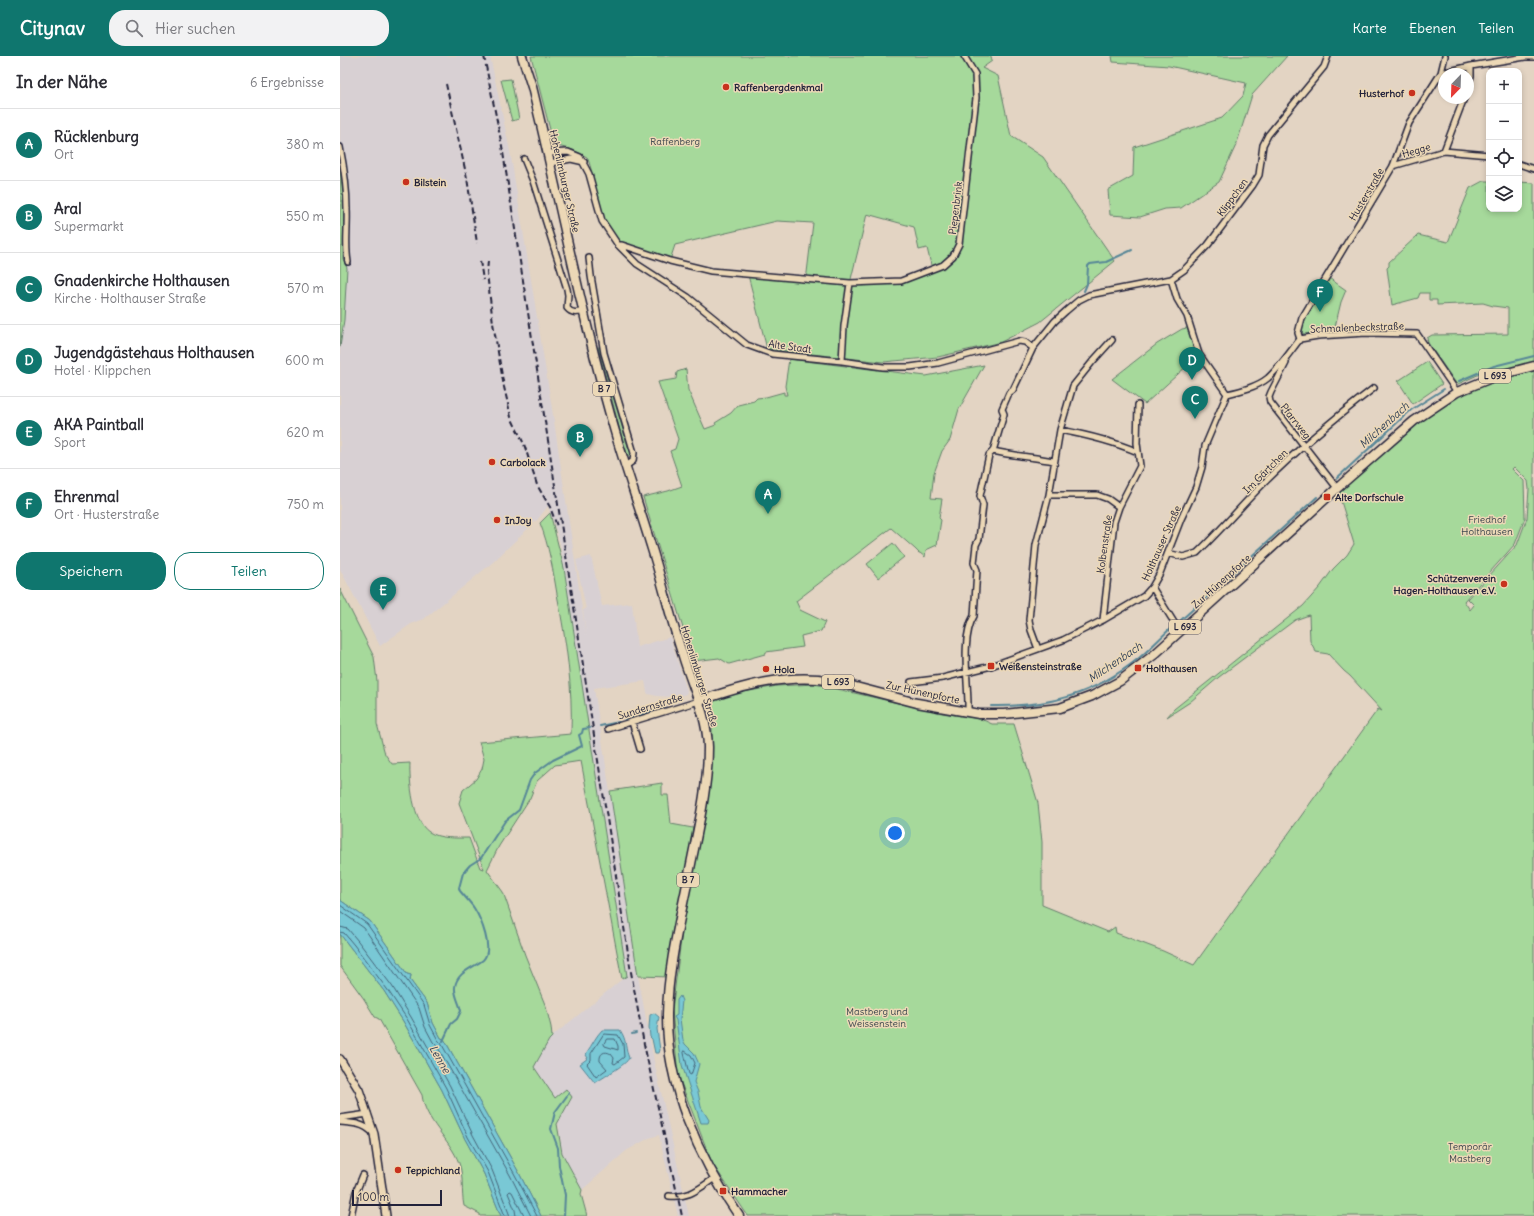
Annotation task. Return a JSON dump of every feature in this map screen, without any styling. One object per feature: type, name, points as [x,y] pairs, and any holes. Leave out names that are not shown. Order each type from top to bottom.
[{"type":"main road","name":"Hohenlimburger Straße","points":[[522,56],[532,87],[584,311],[607,400],[683,658],[699,701],[705,724],[708,744],[707,778],[670,972],[667,1015],[669,1052],[680,1096],[696,1141],[715,1178],[739,1216]]},
{"type":"main road","name":"Zur Hünenpforte","points":[[699,701],[764,682],[790,678],[819,678],[917,702],[979,714],[1004,714],[1060,708],[1092,696],[1120,681],[1138,668],[1180,632],[1337,488],[1414,421],[1457,392],[1496,376],[1534,366]]},
{"type":"main road","points":[[340,1059],[359,1090],[374,1134],[386,1216]]},
{"type":"street","name":"Piepenbrink","points":[[618,245],[670,261],[711,271],[850,283],[901,280],[944,265],[953,256],[959,244],[976,98],[975,74],[964,56]]},
{"type":"street","name":"Klippchen","points":[[1033,348],[1055,321],[1079,300],[1089,295],[1171,279],[1184,270],[1208,245],[1253,185],[1259,175],[1263,145],[1268,135],[1324,67],[1328,56]]},
{"type":"street","name":"Husterstraße","points":[[1442,68],[1445,56]]},
{"type":"street","points":[[1463,68],[1525,57],[1534,57]]},
{"type":"street","name":"Husterstraße","points":[[1300,339],[1298,333],[1302,318],[1392,166],[1410,123],[1438,78]]},
{"type":"street","name":"Hegge","points":[[1444,151],[1462,104]]},
{"type":"street","points":[[340,147],[347,208],[348,262]]},
{"type":"street","points":[[548,153],[560,151],[574,153],[580,156],[584,162]]},
{"type":"street","name":"Hegge","points":[[1392,166],[1444,151],[1486,155]]},
{"type":"street","points":[[524,159],[533,181],[567,289],[567,308],[576,313],[584,311]]},
{"type":"street","points":[[550,163],[570,159],[584,162]]},
{"type":"street","name":"Alte Stadt","points":[[584,162],[589,174],[602,221],[618,245],[637,264],[688,297],[747,345],[772,354],[883,367],[910,367],[938,363],[1019,341],[1025,342],[1033,348]]},
{"type":"street","points":[[1522,165],[1534,169]]},
{"type":"street","points":[[589,258],[590,276],[604,353],[634,453],[633,461],[626,466]]},
{"type":"street","points":[[1171,279],[1177,300],[1187,316],[1198,354],[1227,394],[1246,389],[1267,379],[1286,359],[1300,339]]},
{"type":"street","points":[[842,361],[844,326],[850,283]]},
{"type":"street","name":"Schmalenbeckstraße","points":[[1300,339],[1318,336],[1417,334],[1457,392]]},
{"type":"street","points":[[1038,649],[1029,620],[1036,545],[1049,495],[1060,430],[1073,386],[1112,340]]},
{"type":"street","points":[[968,712],[966,650],[970,622],[974,616],[978,570],[974,563],[976,545],[980,539],[983,506],[980,496],[989,455],[993,451],[1004,414],[1002,409],[1033,348]]},
{"type":"street","name":"Pfarrweg","points":[[1286,359],[1286,363],[1269,397],[1270,402],[1337,488]]},
{"type":"street","name":"Im Gärtchen","points":[[1168,553],[1183,557],[1197,553],[1304,445],[1374,388]]},
{"type":"street","name":"Holthauser Straße","points":[[911,682],[966,673],[1002,663],[1063,640],[1104,620],[1144,596],[1152,587],[1196,487],[1202,467],[1205,446],[1227,394]]},
{"type":"street","name":"Kolbenstraße","points":[[1104,620],[1114,522],[1119,507],[1140,466],[1137,444],[1138,405]]},
{"type":"street","points":[[1060,430],[1092,436],[1138,452]]},
{"type":"street","points":[[993,451],[1026,458],[1034,457],[1054,461]]},
{"type":"street","points":[[1049,495],[1097,495],[1119,507]]},
{"type":"street","points":[[1152,587],[1180,632]]},
{"type":"street","name":"Sundernstraße","points":[[608,729],[699,701]]},
{"type":"street","points":[[632,722],[640,749]]},
{"type":"street","points":[[340,1118],[368,1114]]},
{"type":"street","points":[[340,1122],[361,1124],[368,1127],[374,1134]]},
{"type":"street","points":[[352,1216],[356,1192],[363,1175]]},
{"type":"street","points":[[669,1196],[681,1197],[692,1194],[715,1178]]},
{"type":"shaded area","points":[[340,56],[490,56],[510,151],[554,421],[586,635],[583,610],[586,609],[576,560],[591,556],[602,606],[632,603],[637,647],[670,637],[687,691],[686,694],[676,697],[648,694],[645,681],[594,688],[638,976],[654,1061],[689,1216],[678,1216],[659,1135],[649,1138],[626,1151],[582,1190],[562,1153],[555,1098],[534,1067],[549,1039],[626,976],[560,543],[548,506],[538,519],[492,563],[424,619],[411,624],[380,646],[340,569]]},
{"type":"green space","name":"Raffenberg","points":[[531,56],[991,56],[992,61],[982,68],[998,76],[1011,136],[1043,157],[1115,261],[1040,322],[1001,342],[938,357],[883,362],[767,349],[748,275],[806,281],[813,223],[777,221],[675,245],[670,260],[624,244],[618,239],[609,228],[602,214],[587,157],[573,150],[554,145]],"holes":[[[867,214],[914,227],[919,250],[927,248],[932,269],[901,281],[850,283]]]},
{"type":"green space","points":[[1112,56],[1287,56],[1252,95],[1237,143],[1219,182],[1181,208],[1165,209],[1140,217],[1110,215],[1108,190],[1133,176],[1134,147],[1222,118],[1243,96],[1246,83],[1169,66],[1113,62]]},
{"type":"green space","points":[[511,79],[519,119],[512,121],[501,80]]},
{"type":"green space","points":[[340,164],[344,199],[343,259],[347,268],[344,320],[340,347]]},
{"type":"green space","name":"Mastberg und Weissenstein","points":[[1483,181],[1486,181],[1486,212],[1522,212],[1522,182],[1534,183],[1534,1216],[748,1216],[712,1163],[678,1075],[672,1010],[686,901],[706,811],[712,754],[712,700],[722,696],[777,686],[815,684],[942,713],[981,719],[992,724],[1014,724],[1038,803],[1042,842],[1042,905],[1108,932],[1115,927],[1116,933],[1194,965],[1378,709],[1382,711],[1328,654],[1316,652],[1310,641],[1309,615],[1295,620],[1219,677],[1190,702],[1167,717],[1174,709],[1303,606],[1320,587],[1333,569],[1347,555],[1354,544],[1337,488],[1414,421],[1483,381],[1482,373],[1458,384],[1455,382],[1428,343],[1427,338],[1432,335],[1508,334],[1508,308],[1483,303],[1437,305],[1437,300],[1429,300],[1429,293],[1420,293],[1418,298],[1392,305],[1387,268],[1389,266],[1389,262],[1418,235],[1448,242],[1470,188]],"holes":[[[1514,467],[1528,481],[1529,489],[1527,518],[1517,545],[1468,599],[1474,605],[1470,610],[1464,601],[1515,544],[1525,518],[1524,481],[1512,469]]]},
{"type":"green space","points":[[1329,278],[1346,290],[1341,302],[1334,331],[1303,334],[1301,327],[1305,316]]},
{"type":"green space","points":[[1187,328],[1199,355],[1145,404],[1112,379],[1157,344],[1182,329]]},
{"type":"green space","points":[[598,347],[600,347],[604,366],[628,447],[632,455],[631,457],[628,456],[621,434]]},
{"type":"green space","points":[[789,359],[926,376],[984,365],[959,409],[950,440],[942,451],[934,473],[931,498],[942,499],[939,518],[941,520],[937,545],[926,550],[925,557],[891,528],[796,601],[800,610],[825,622],[821,631],[801,636],[803,647],[766,652],[765,654],[729,664],[719,658],[693,661],[643,497],[682,486],[670,451],[675,449],[678,439],[658,382],[676,379],[677,372],[686,369],[688,390],[705,429],[716,425],[715,423],[731,413],[738,405],[754,401],[757,398],[784,392],[784,395],[787,395],[785,386]]},
{"type":"green space","points":[[1427,362],[1442,384],[1413,404],[1398,381]]},
{"type":"green space","points":[[550,513],[564,568],[627,976],[622,979],[581,761],[555,765],[537,781],[530,798],[499,846],[487,870],[503,892],[525,955],[546,1007],[552,1037],[534,1067],[555,1098],[566,1089],[572,1097],[557,1124],[562,1153],[582,1190],[581,1194],[587,1216],[541,1216],[518,1171],[444,1039],[441,1038],[433,1023],[427,1003],[410,980],[411,975],[407,974],[370,921],[340,900],[340,589],[374,657],[377,681],[377,724],[385,754],[392,764],[410,763],[410,780],[413,800],[419,820],[424,827],[429,832],[438,836],[448,838],[469,838],[480,868],[484,869],[459,803],[463,790],[476,779],[482,769],[484,759],[479,742],[571,734],[570,681],[566,646],[550,558],[540,523]]},
{"type":"green space","points":[[893,543],[904,557],[878,578],[867,564]]},
{"type":"green space","points":[[662,783],[662,795],[668,795],[671,824],[698,829],[669,977],[638,976],[610,791]]},
{"type":"green space","points":[[340,934],[384,991],[403,1021],[442,1090],[465,1139],[484,1174],[501,1216],[480,1216],[480,1214],[464,1206],[461,1168],[455,1154],[433,1122],[424,1104],[422,1095],[379,1019],[375,1017],[340,966]]},
{"type":"water","name":"Lenne","points":[[340,900],[370,921],[407,974],[411,975],[410,980],[427,1003],[433,1023],[441,1038],[444,1039],[518,1171],[541,1216],[501,1216],[484,1174],[465,1139],[442,1090],[403,1021],[384,991],[340,934]]},
{"type":"water","points":[[680,996],[682,1001],[680,1019],[683,1040],[694,1053],[699,1064],[694,1082],[701,1107],[709,1120],[708,1123],[701,1123],[682,1065],[676,1020],[674,1017],[677,1015],[677,1000]]},
{"type":"water","points":[[654,1013],[659,1017],[657,1029],[660,1050],[659,1053],[655,1053],[652,1039],[650,1037],[650,1015]]},
{"type":"water","points":[[602,1030],[620,1030],[624,1037],[629,1058],[619,1067],[595,1083],[580,1064],[588,1058],[586,1055],[587,1052]]},
{"type":"waterway","points":[[1084,291],[1087,284],[1088,266],[1090,264],[1106,262],[1132,250]]},
{"type":"waterway","name":"Milchenbach","points":[[1459,381],[1494,366],[1534,356]]},
{"type":"waterway","name":"Milchenbach","points":[[1337,478],[1411,410],[1444,389]]},
{"type":"waterway","name":"Milchenbach","points":[[1181,620],[1317,497]]},
{"type":"waterway","name":"Milchenbach","points":[[991,706],[1012,706],[1051,701],[1087,690],[1122,671],[1143,655],[1171,628]]},
{"type":"waterway","points":[[638,715],[665,707]]},
{"type":"waterway","points":[[625,720],[634,717]]},
{"type":"waterway","points":[[600,726],[619,722]]},
{"type":"waterway","name":"Lenne","points":[[443,1041],[451,1024],[457,1019],[461,1011],[455,993],[456,982],[462,974],[483,960],[487,949],[487,942],[480,919],[474,908],[459,888],[463,873],[470,865],[481,858],[505,821],[519,810],[530,780],[535,773],[553,760],[582,746],[579,735],[582,733],[583,729],[590,728]]},
{"type":"waterway","points":[[632,1034],[636,1033]]},
{"type":"waterway","points":[[564,1216],[565,1195],[559,1166],[558,1148],[551,1129],[555,1112],[569,1093]]},
{"type":"railway","points":[[484,56],[502,146],[631,972],[644,1044],[682,1216]]},
{"type":"railway","points":[[446,84],[467,178],[477,243]]},
{"type":"railway","points":[[480,261],[483,280]]},
{"type":"railway","points":[[488,261],[487,273],[493,323],[504,387],[511,417],[524,444],[537,485],[550,507],[557,526]]},
{"type":"place","name":"Raffenbergdenkmal","points":[[726,87]]},
{"type":"place","name":"Husterhof","points":[[1412,93]]},
{"type":"place","name":"Bilstein","points":[[406,182]]},
{"type":"place","name":"Ehrenmal","points":[[1320,312]]},
{"type":"place","name":"Jugendgästehaus Holthausen","points":[[1192,380]]},
{"type":"place","name":"Gnadenkirche Holthausen","points":[[1195,419]]},
{"type":"place","name":"Aral","points":[[580,457]]},
{"type":"place","name":"Carbolack","points":[[492,462]]},
{"type":"place","name":"Alte Dorfschule","points":[[1327,497]]},
{"type":"place","name":"Rücklenburg","points":[[768,514]]},
{"type":"place","name":"InJoy","points":[[497,520]]},
{"type":"place","name":"Schützenverein Hagen-Holthausen e.V.","points":[[1504,584]]},
{"type":"place","name":"AKA Paintball","points":[[383,610]]},
{"type":"place","name":"Weißensteinstraße","points":[[991,666]]},
{"type":"place","name":"Holthausen","points":[[1138,668]]},
{"type":"place","name":"Hola","points":[[766,669]]},
{"type":"place","name":"Teppichland","points":[[398,1170]]},
{"type":"place","name":"Hammacher","points":[[723,1191]]},
{"type":"park label","name":"Friedhof Holthausen","points":[[1487,524]]},
{"type":"park label","name":"Temporär Mastberg","points":[[1470,1152]]}]
